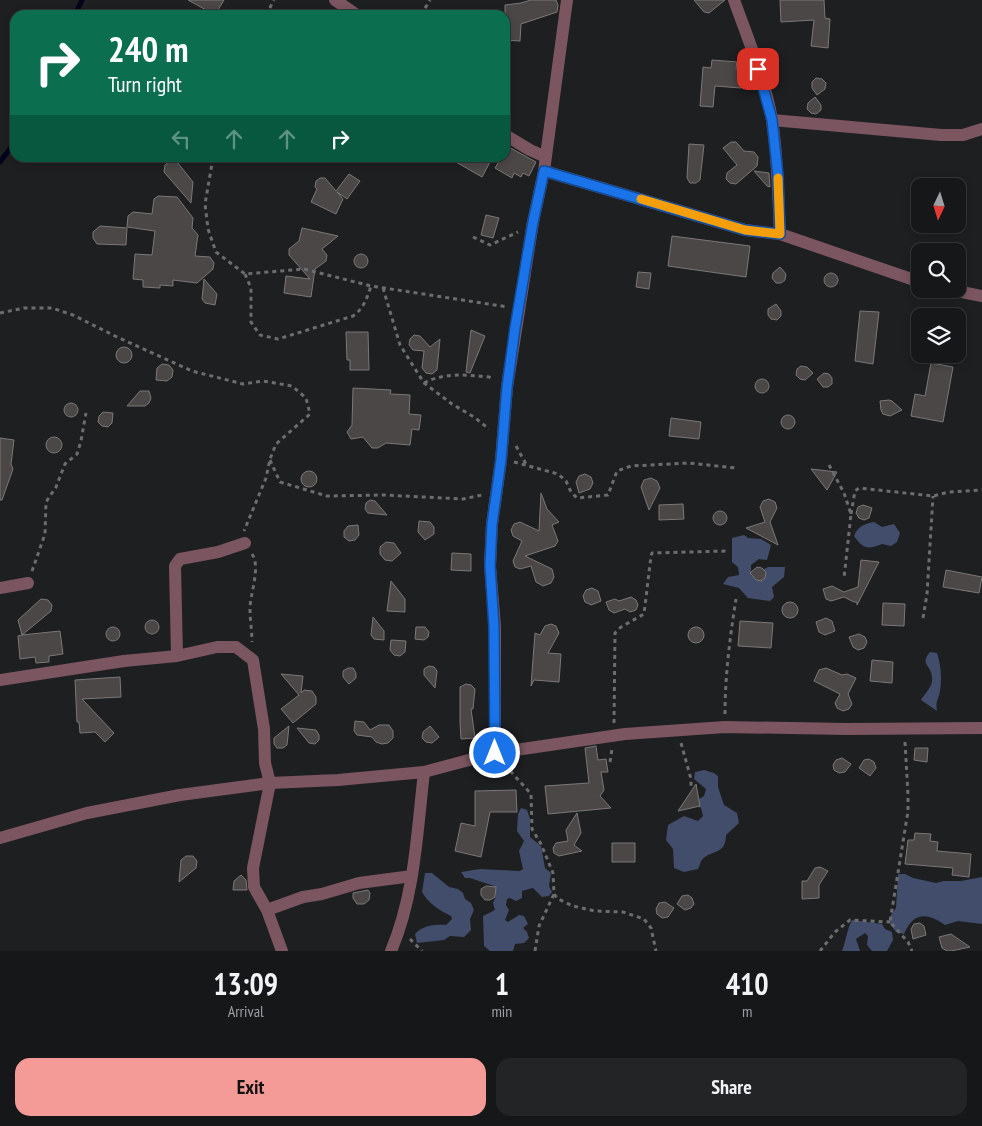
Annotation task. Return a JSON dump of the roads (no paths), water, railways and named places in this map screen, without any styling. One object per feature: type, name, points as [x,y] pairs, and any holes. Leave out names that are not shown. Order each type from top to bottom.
[{"type":"street","points":[[335,0],[350,10]]},
{"type":"street","points":[[495,753],[494,627],[490,566],[492,524],[501,460],[507,387],[518,309],[544,171],[567,0]]},
{"type":"street","points":[[734,0],[763,84],[772,120],[778,176],[780,234]]},
{"type":"street","points":[[772,120],[941,135],[963,134],[982,129]]},
{"type":"street","points":[[510,138],[546,157]]},
{"type":"street","points":[[544,171],[745,230],[780,234],[911,279]]},
{"type":"street","points":[[966,293],[982,296]]},
{"type":"street","points":[[177,656],[175,566],[177,562],[180,559],[218,552],[245,543]]},
{"type":"street","points":[[0,588],[28,583]]},
{"type":"street","points":[[0,680],[124,661],[177,656],[217,647],[236,647],[254,660],[264,729],[265,763],[270,783],[254,868],[254,887],[267,910],[282,951]]},
{"type":"street","points":[[0,838],[87,813],[180,795],[270,783],[338,780],[424,772],[495,753],[614,736],[725,727],[982,728]]},
{"type":"street","points":[[391,951],[400,930],[412,876],[424,772]]},
{"type":"street","points":[[267,910],[303,897],[322,894],[359,883],[412,876]]},
{"type":"waterway","points":[[77,10],[82,0]]},
{"type":"waterway","points":[[0,162],[10,149]]}]
